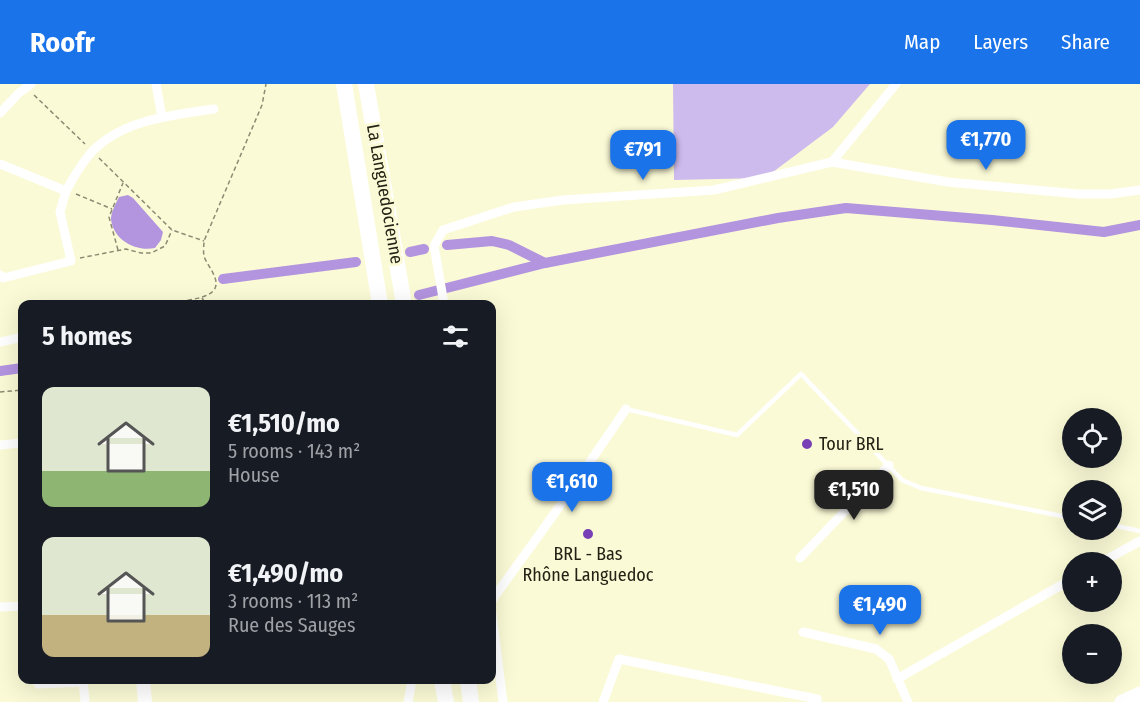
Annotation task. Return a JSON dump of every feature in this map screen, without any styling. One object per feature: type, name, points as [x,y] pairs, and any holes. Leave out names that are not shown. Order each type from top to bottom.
[{"type":"highway","name":"La Languedocienne","points":[[344,84],[379,300]]},
{"type":"highway","name":"La Languedocienne","points":[[366,84],[403,300]]},
{"type":"highway","points":[[443,684],[446,702]]},
{"type":"highway","points":[[469,684],[471,702]]},
{"type":"main road","points":[[1122,702],[1140,694]]},
{"type":"street","points":[[156,84],[162,117]]},
{"type":"street","points":[[832,162],[896,84]]},
{"type":"street","points":[[0,113],[29,86]]},
{"type":"street","points":[[0,275],[3,278],[70,261],[60,212],[66,190],[92,152],[107,140],[127,128],[162,117],[214,109]]},
{"type":"street","points":[[443,300],[434,246],[443,230],[514,207],[563,200],[714,190],[832,162],[948,182],[1079,194],[1111,194],[1140,190]]},
{"type":"street","points":[[0,164],[66,190]]},
{"type":"street","points":[[0,342],[18,338]]},
{"type":"street","points":[[496,594],[626,409]]},
{"type":"street","points":[[0,445],[18,443]]},
{"type":"street","points":[[800,558],[889,465]]},
{"type":"street","points":[[1120,552],[1140,541]]},
{"type":"street","points":[[897,679],[1062,585]]},
{"type":"street","points":[[0,607],[18,606]]},
{"type":"street","points":[[803,632],[876,649],[889,659],[908,702]]},
{"type":"street","points":[[496,646],[503,702]]},
{"type":"street","points":[[603,702],[619,659],[817,699],[817,702]]},
{"type":"street","points":[[84,684],[85,702]]},
{"type":"street","points":[[143,684],[145,702]]},
{"type":"street","points":[[408,702],[411,684]]},
{"type":"lane","points":[[626,409],[737,435],[801,374],[902,480],[921,488],[1062,516]]},
{"type":"lane","points":[[1122,527],[1140,531]]},
{"type":"path","points":[[189,300],[208,295],[214,290],[216,283],[214,270],[204,256],[204,241],[262,105],[266,84]]},
{"type":"path","points":[[29,86],[92,152],[172,230],[204,241]]},
{"type":"path","points":[[118,250],[110,217],[124,182]]},
{"type":"path","points":[[66,190],[112,209]]},
{"type":"path","points":[[70,261],[126,249],[141,253],[160,250],[165,246],[172,230]]},
{"type":"path","points":[[0,392],[18,390]]},
{"type":"shaded area","points":[[673,84],[870,84],[833,127],[765,178],[674,180]]},
{"type":"shaded area","points":[[128,195],[163,232],[155,248],[133,246],[116,233],[111,216],[119,197]]},
{"type":"waterway","points":[[419,295],[545,263],[778,218],[846,208],[1104,232],[1140,225]]},
{"type":"waterway","points":[[447,245],[492,241],[509,245],[545,263]]},
{"type":"waterway","points":[[410,252],[424,249]]},
{"type":"waterway","points":[[223,279],[356,262]]},
{"type":"waterway","points":[[0,371],[18,369]]},
{"type":"place","name":"Tour BRL","points":[[807,444]]},
{"type":"place","name":"BRL - Bas Rhône Languedoc","points":[[588,534]]}]
